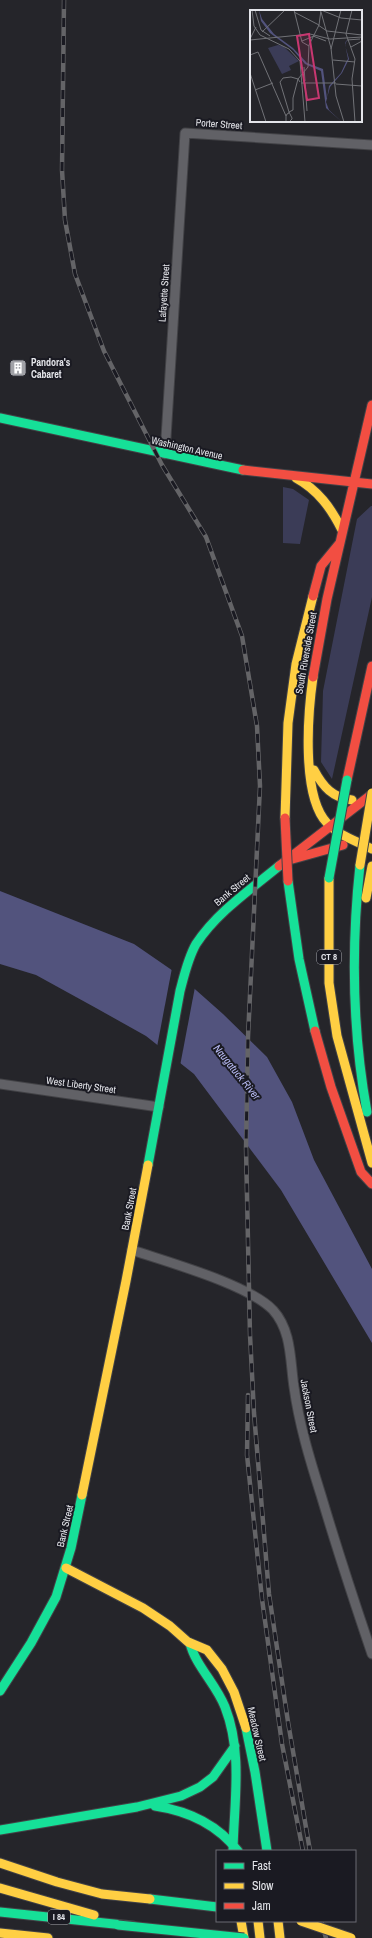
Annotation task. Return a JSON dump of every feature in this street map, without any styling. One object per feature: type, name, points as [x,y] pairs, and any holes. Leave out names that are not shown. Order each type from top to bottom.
[{"type":"main road","name":"South Riverside Street","points":[[330,826],[318,809],[308,751],[308,709],[312,676],[339,544],[372,405]]},
{"type":"main road","name":"Washington Avenue","points":[[0,418],[233,469],[372,484]]},
{"type":"main road","points":[[286,475],[305,482],[320,495],[342,530]]},
{"type":"main road","points":[[339,544],[321,566],[296,664],[288,723],[285,818],[288,880],[299,959],[315,1029],[331,1087],[361,1172],[372,1184]]},
{"type":"main road","name":"CT 8","points":[[372,666],[347,780],[329,878],[329,983],[337,1036],[372,1163]]},
{"type":"main road","points":[[308,751],[324,788],[333,795],[344,800],[355,800],[370,795]]},
{"type":"main road","name":"CT 8","points":[[370,795],[354,921],[354,983],[356,1041],[364,1100],[372,1136]]},
{"type":"main road","name":"Bank Street","points":[[0,1691],[43,1622],[56,1597],[66,1568],[77,1523],[132,1250],[184,974],[196,945],[210,925],[228,907],[280,864],[370,795]]},
{"type":"main road","points":[[330,826],[343,835],[368,847]]},
{"type":"main road","points":[[280,864],[330,847],[344,845],[368,847]]},
{"type":"main road","points":[[354,983],[372,868]]},
{"type":"main road","name":"Meadow Street","points":[[66,1568],[150,1613],[168,1624],[190,1643],[201,1646],[210,1654],[228,1680],[239,1704],[248,1736],[267,1850]]},
{"type":"main road","name":"Meadow Street","points":[[190,1643],[192,1654],[211,1680],[223,1704],[235,1746],[237,1772],[234,1849]]},
{"type":"main road","points":[[0,1830],[137,1807],[181,1796],[200,1787],[216,1773],[235,1746]]},
{"type":"main road","points":[[137,1807],[160,1806],[189,1814],[214,1827],[234,1849]]},
{"type":"main road","points":[[0,1863],[57,1882],[102,1894],[216,1908]]},
{"type":"main road","points":[[0,1888],[32,1899],[85,1912],[118,1925]]},
{"type":"main road","name":"I 84","points":[[0,1907],[118,1925],[244,1938]]},
{"type":"main road","name":"I 84","points":[[0,1912],[244,1938]]},
{"type":"main road","points":[[241,1922],[244,1938]]},
{"type":"main road","points":[[258,1922],[260,1938]]},
{"type":"main road","points":[[278,1922],[280,1938]]},
{"type":"main road","points":[[304,1922],[351,1938]]},
{"type":"main road","points":[[0,1933],[48,1938]]},
{"type":"street","name":"Porter Street","points":[[185,133],[372,145]]},
{"type":"street","name":"Lafayette Street","points":[[165,454],[185,133]]},
{"type":"street","name":"West Liberty Street","points":[[0,1084],[159,1107]]},
{"type":"street","name":"Jackson Street","points":[[132,1250],[199,1273],[234,1287],[267,1305],[282,1322],[288,1341],[294,1389],[303,1433],[340,1558],[372,1654]]},
{"type":"shaded area","points":[[283,487],[293,489],[309,500],[300,544],[283,543]]},
{"type":"shaded area","points":[[371,506],[372,597],[332,779],[321,762],[323,691],[357,519]]},
{"type":"water","name":"Naugatuck River","points":[[0,891],[134,944],[179,975],[223,1014],[267,1057],[292,1102],[314,1160],[372,1269],[372,1343],[281,1190],[194,1074],[146,1036],[36,975],[0,964]]},
{"type":"pier","points":[[172,968],[195,987],[180,1066],[157,1047]]},
{"type":"railway","points":[[64,0],[62,170],[65,220],[75,274],[104,351],[162,465],[206,537],[242,636],[257,726],[260,786],[248,1037],[246,1148],[250,1335],[254,1413],[269,1594],[288,1722],[310,1850]]},
{"type":"railway","points":[[248,1395],[247,1455],[262,1599],[282,1744],[303,1850]]},
{"type":"railway","points":[[321,1922],[326,1938]]},
{"type":"traffic: fast","points":[[0,418],[243,470]]},
{"type":"traffic: fast","points":[[329,878],[347,780]]},
{"type":"traffic: fast","points":[[360,865],[355,927],[354,988],[358,1050],[367,1112]]},
{"type":"traffic: fast","points":[[148,1165],[180,991],[186,967],[193,949],[204,932],[224,912],[279,866]]},
{"type":"traffic: fast","points":[[288,881],[299,959],[315,1031]]},
{"type":"traffic: fast","points":[[0,1691],[31,1643],[56,1597],[71,1548],[82,1495]]},
{"type":"traffic: fast","points":[[190,1643],[196,1659],[221,1699],[231,1724],[236,1760],[233,1850]]},
{"type":"traffic: fast","points":[[246,1728],[255,1772],[267,1850]]},
{"type":"traffic: fast","points":[[0,1830],[137,1807],[181,1796],[200,1787],[213,1777],[235,1746]]},
{"type":"traffic: fast","points":[[155,1806],[179,1811],[201,1820],[221,1833],[237,1850]]},
{"type":"traffic: fast","points":[[150,1899],[216,1907]]},
{"type":"traffic: fast","points":[[0,1912],[133,1926]]},
{"type":"traffic: fast","points":[[118,1925],[244,1938]]},
{"type":"traffic: slow","points":[[296,478],[311,488],[323,500],[342,530]]},
{"type":"traffic: slow","points":[[285,818],[288,723],[296,664],[313,596]]},
{"type":"traffic: slow","points":[[313,677],[308,731],[308,753],[313,794],[319,810],[332,828],[348,838],[372,849]]},
{"type":"traffic: slow","points":[[314,770],[321,782],[329,791],[339,797],[352,800]]},
{"type":"traffic: slow","points":[[360,865],[372,793]]},
{"type":"traffic: slow","points":[[366,898],[372,866]]},
{"type":"traffic: slow","points":[[329,878],[329,983],[337,1036],[372,1163]]},
{"type":"traffic: slow","points":[[82,1495],[148,1165]]},
{"type":"traffic: slow","points":[[66,1568],[143,1608],[170,1626],[188,1642],[207,1650],[222,1669],[234,1692],[246,1728]]},
{"type":"traffic: slow","points":[[0,1863],[57,1882],[102,1894],[150,1899]]},
{"type":"traffic: slow","points":[[0,1888],[94,1915]]},
{"type":"traffic: slow","points":[[241,1922],[244,1938]]},
{"type":"traffic: slow","points":[[258,1922],[260,1938]]},
{"type":"traffic: slow","points":[[278,1922],[280,1938]]},
{"type":"traffic: slow","points":[[304,1922],[351,1938]]},
{"type":"traffic: slow","points":[[0,1933],[48,1938]]},
{"type":"traffic: jam","points":[[313,677],[327,599],[372,405]]},
{"type":"traffic: jam","points":[[243,470],[372,484]]},
{"type":"traffic: jam","points":[[313,596],[321,566],[339,544]]},
{"type":"traffic: jam","points":[[347,780],[372,666]]},
{"type":"traffic: jam","points":[[279,866],[372,794]]},
{"type":"traffic: jam","points":[[285,818],[288,881]]},
{"type":"traffic: jam","points":[[289,860],[343,845]]},
{"type":"traffic: jam","points":[[315,1031],[331,1087],[361,1172],[372,1184]]},
{"type":"place","name":"Pandora's Cabaret","points":[[18,368]]}]
